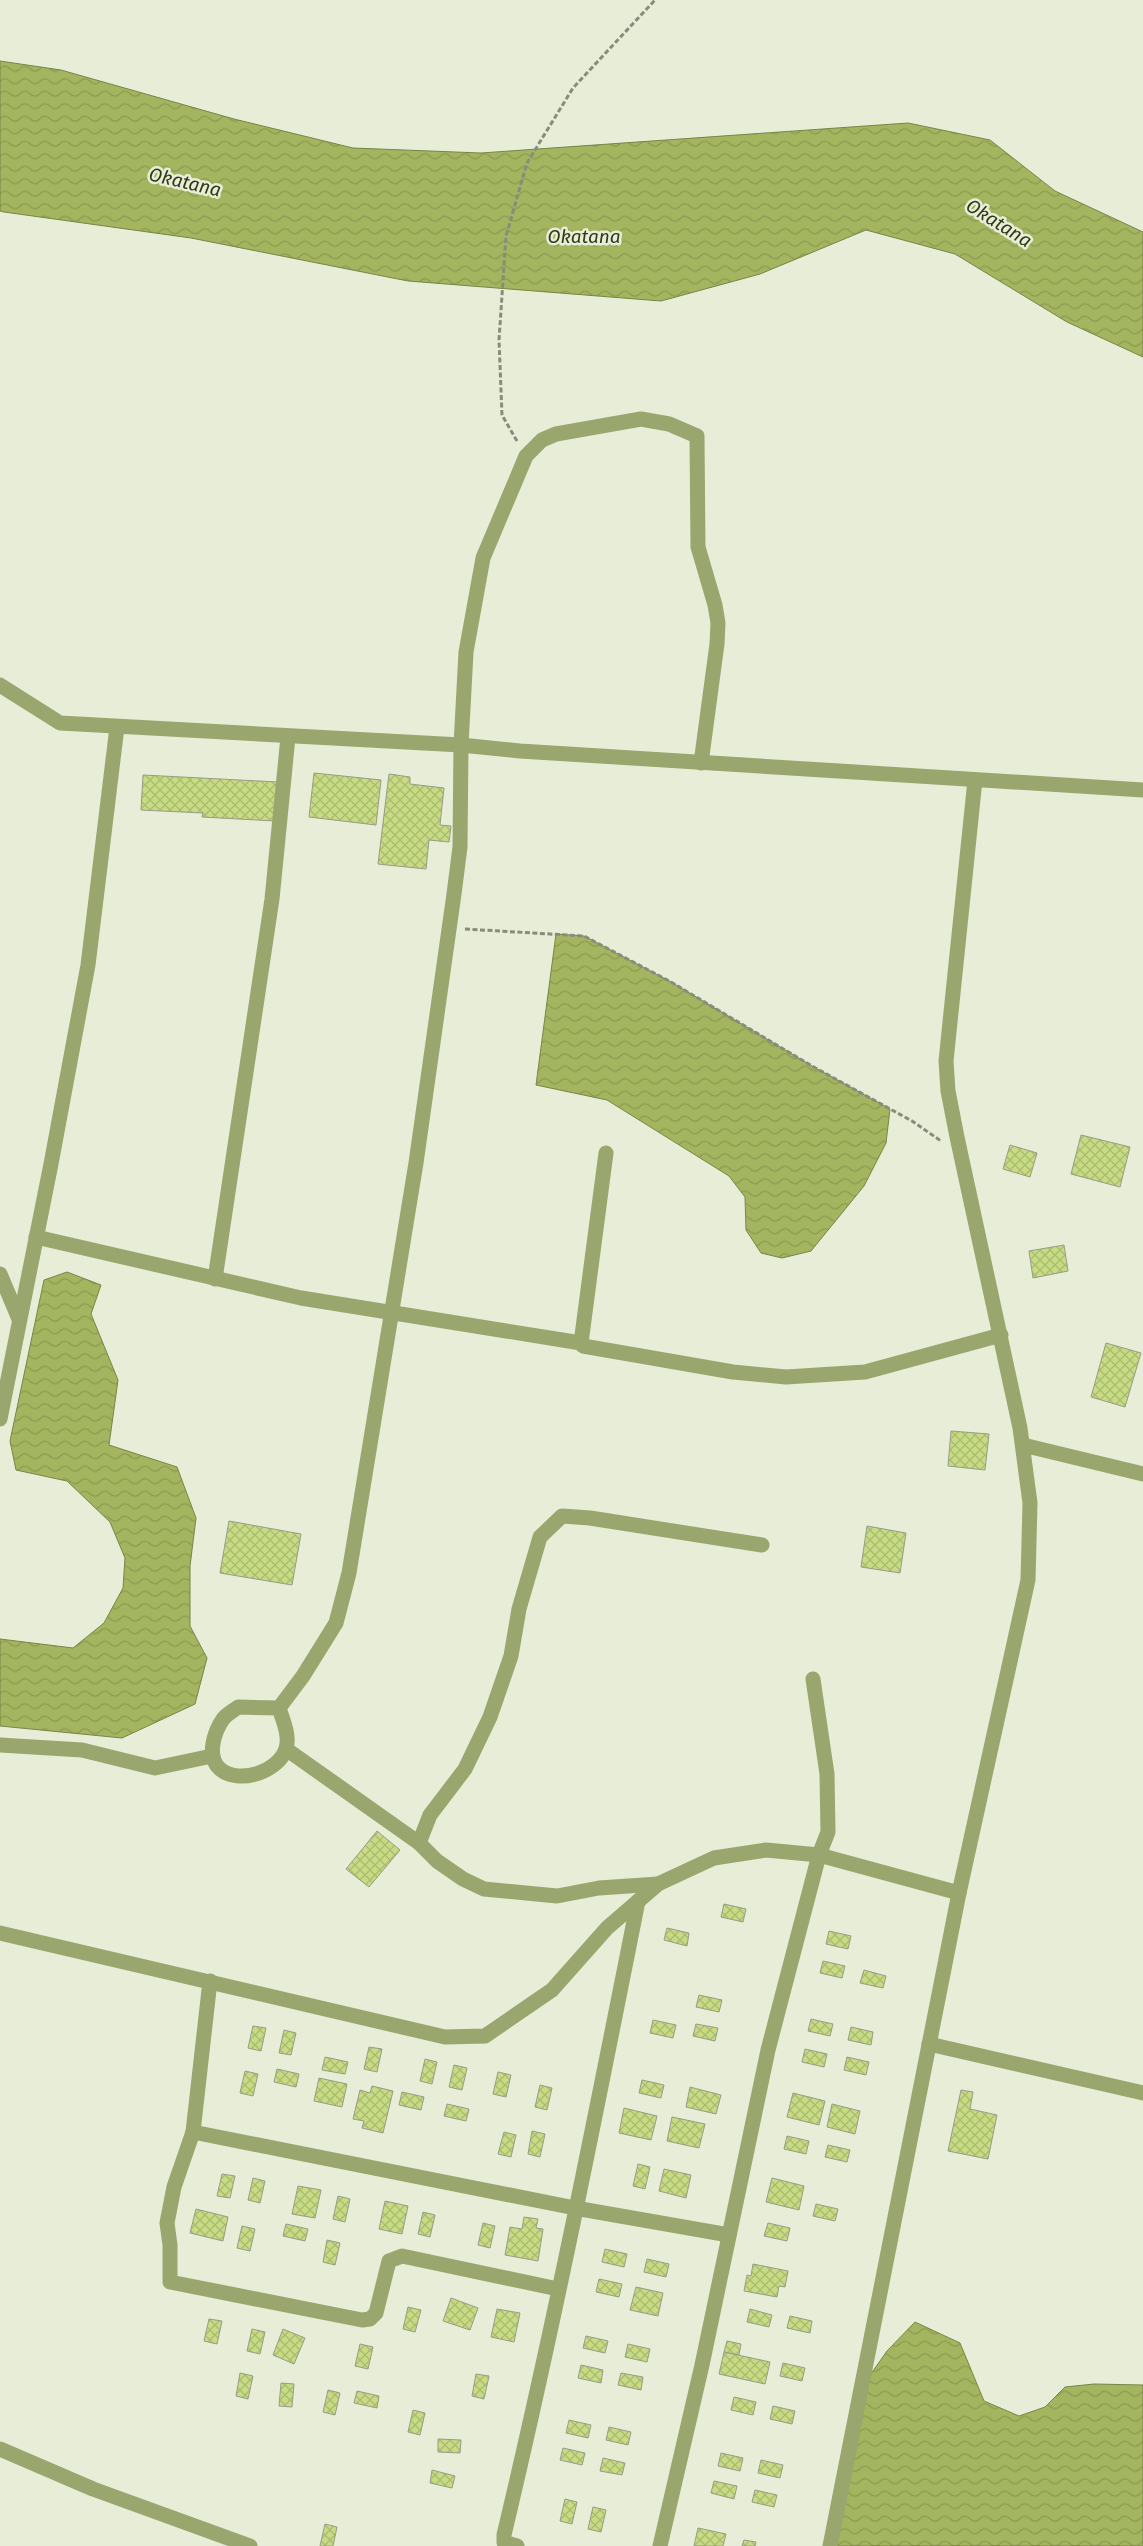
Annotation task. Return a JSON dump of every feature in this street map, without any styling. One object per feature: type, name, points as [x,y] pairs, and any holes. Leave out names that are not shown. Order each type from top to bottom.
[{"type":"street","points":[[279,1708],[303,1676],[336,1622],[349,1573],[393,1313],[460,847],[461,745],[466,652],[483,558],[526,456],[542,440],[556,434],[641,419],[670,424],[697,436],[698,547],[715,605],[718,623],[717,644],[700,763]]},
{"type":"street","points":[[0,685],[60,723],[461,745],[520,751],[700,763],[1143,790]]},
{"type":"street","points":[[0,1420],[88,965],[117,726]]},
{"type":"street","points":[[215,1280],[272,899],[288,737]]},
{"type":"street","points":[[830,2546],[959,1893],[1028,1580],[1030,1502],[1023,1446],[948,1091],[946,1061],[975,780]]},
{"type":"street","points":[[580,1343],[606,1153]]},
{"type":"street","points":[[36,1237],[215,1280],[301,1298],[580,1343],[583,1346],[733,1372],[786,1377],[865,1372],[1001,1335]]},
{"type":"street","points":[[0,1274],[19,1319]]},
{"type":"street","points":[[1023,1446],[1143,1474]]},
{"type":"street","points":[[419,1843],[430,1815],[465,1769],[490,1718],[510,1656],[519,1609],[540,1537],[562,1516],[590,1518],[762,1545]]},
{"type":"street","points":[[660,2546],[702,2365],[768,2050],[819,1855],[828,1832],[827,1774],[813,1679]]},
{"type":"street","points":[[238,1707],[279,1708],[287,1734],[286,1750],[270,1768],[253,1775],[237,1775],[220,1769],[212,1756],[214,1737],[224,1718],[238,1707]]},
{"type":"street","points":[[0,1745],[82,1750],[155,1768],[212,1756]]},
{"type":"street","points":[[286,1750],[419,1843],[437,1861],[462,1879],[484,1889],[557,1896],[599,1888],[658,1884]]},
{"type":"street","points":[[0,1933],[445,2037],[485,2036],[552,1990],[607,1928],[658,1884],[714,1858],[766,1850],[819,1855],[959,1893]]},
{"type":"street","points":[[517,2546],[504,2542],[504,2535],[576,2208],[638,1901]]},
{"type":"street","points":[[210,1981],[193,2132],[174,2187],[167,2222],[170,2245],[170,2282],[362,2320],[370,2319],[376,2313],[389,2261],[402,2256],[558,2289]]},
{"type":"street","points":[[929,2044],[1143,2093]]},
{"type":"street","points":[[193,2132],[576,2208],[729,2235]]},
{"type":"street","points":[[0,2449],[93,2489],[250,2546]]},
{"type":"path","points":[[526,456],[502,416],[499,340],[509,227],[527,164],[574,88],[654,0]]},
{"type":"path","points":[[449,928],[584,936],[670,982],[812,1066],[912,1121],[961,1155]]},
{"type":"water","name":"Okatana","points":[[0,61],[61,70],[234,119],[353,148],[481,153],[908,123],[990,140],[1055,191],[1143,232],[1143,357],[1067,322],[955,254],[866,230],[760,274],[661,301],[408,281],[191,238],[0,211]]},
{"type":"water","points":[[556,934],[584,936],[671,982],[812,1066],[890,1109],[886,1143],[864,1186],[811,1251],[782,1258],[761,1253],[746,1230],[745,1197],[729,1176],[607,1100],[536,1085]]},
{"type":"water","points":[[67,1272],[101,1285],[91,1314],[118,1380],[109,1445],[177,1467],[196,1518],[190,1566],[190,1626],[207,1658],[195,1704],[122,1738],[0,1726],[0,1639],[73,1648],[104,1623],[123,1588],[125,1558],[110,1522],[67,1481],[16,1470],[10,1441],[44,1280]]},
{"type":"water","points":[[915,2322],[960,2343],[984,2401],[1019,2416],[1045,2407],[1065,2387],[1094,2384],[1143,2385],[1143,2546],[830,2546],[861,2388],[887,2351]]},
{"type":"building","points":[[314,773],[381,780],[376,825],[309,817]]},
{"type":"building","points":[[389,774],[410,777],[410,784],[444,788],[440,825],[451,826],[449,842],[429,840],[426,869],[378,864]]},
{"type":"building","points":[[143,775],[278,782],[275,821],[202,817],[203,813],[141,810]]},
{"type":"building","points":[[1081,1135],[1130,1147],[1120,1187],[1071,1174]]},
{"type":"building","points":[[1010,1145],[1037,1153],[1030,1177],[1003,1169]]},
{"type":"building","points":[[1064,1245],[1068,1271],[1033,1278],[1029,1251]]},
{"type":"building","points":[[1106,1343],[1141,1353],[1125,1407],[1091,1397]]},
{"type":"building","points":[[951,1431],[989,1434],[985,1470],[948,1466]]},
{"type":"building","points":[[229,1521],[301,1534],[292,1585],[220,1573]]},
{"type":"building","points":[[867,1526],[906,1533],[900,1573],[861,1567]]},
{"type":"building","points":[[377,1831],[400,1850],[369,1887],[346,1869]]},
{"type":"building","points":[[724,1904],[746,1909],[743,1922],[721,1917]]},
{"type":"building","points":[[667,1928],[689,1933],[687,1946],[664,1940]]},
{"type":"building","points":[[829,1931],[851,1936],[848,1949],[826,1944]]},
{"type":"building","points":[[823,1961],[845,1966],[842,1978],[820,1973]]},
{"type":"building","points":[[864,1970],[886,1976],[883,1988],[860,1983]]},
{"type":"building","points":[[699,1995],[722,2000],[719,2012],[696,2007]]},
{"type":"building","points":[[811,2019],[833,2024],[830,2036],[808,2031]]},
{"type":"building","points":[[653,2020],[676,2025],[673,2038],[650,2033]]},
{"type":"building","points":[[696,2024],[718,2028],[715,2041],[693,2036]]},
{"type":"building","points":[[253,2026],[266,2028],[261,2051],[248,2048]]},
{"type":"building","points":[[851,2027],[873,2032],[871,2045],[848,2040]]},
{"type":"building","points":[[284,2030],[296,2033],[291,2055],[279,2053]]},
{"type":"building","points":[[369,2047],[382,2049],[377,2072],[364,2069]]},
{"type":"building","points":[[805,2049],[827,2054],[824,2067],[802,2062]]},
{"type":"building","points":[[325,2057],[348,2062],[345,2074],[322,2070]]},
{"type":"building","points":[[847,2057],[869,2062],[866,2075],[844,2070]]},
{"type":"building","points":[[425,2059],[437,2062],[432,2084],[420,2081]]},
{"type":"building","points":[[454,2065],[467,2068],[462,2090],[449,2087]]},
{"type":"building","points":[[277,2069],[299,2074],[296,2087],[274,2082]]},
{"type":"building","points":[[245,2071],[258,2074],[253,2096],[240,2093]]},
{"type":"building","points":[[498,2072],[511,2075],[506,2097],[493,2094]]},
{"type":"building","points":[[319,2078],[347,2084],[342,2107],[314,2101]]},
{"type":"building","points":[[642,2080],[664,2085],[661,2098],[639,2093]]},
{"type":"building","points":[[540,2085],[552,2088],[547,2110],[535,2107]]},
{"type":"building","points":[[372,2086],[393,2091],[383,2133],[362,2128],[364,2121],[353,2119],[360,2090],[370,2093]]},
{"type":"building","points":[[690,2087],[721,2095],[716,2114],[686,2107]]},
{"type":"building","points":[[961,2090],[973,2092],[970,2109],[997,2115],[988,2159],[948,2151]]},
{"type":"building","points":[[402,2092],[424,2097],[421,2110],[399,2105]]},
{"type":"building","points":[[793,2093],[825,2101],[819,2125],[787,2117]]},
{"type":"building","points":[[447,2104],[469,2109],[466,2121],[444,2116]]},
{"type":"building","points":[[832,2104],[860,2111],[855,2134],[827,2127]]},
{"type":"building","points":[[624,2108],[657,2116],[651,2140],[619,2133]]},
{"type":"building","points":[[672,2117],[705,2124],[699,2148],[667,2141]]},
{"type":"building","points":[[532,2131],[545,2134],[540,2157],[528,2154]]},
{"type":"building","points":[[504,2132],[516,2135],[511,2157],[498,2154]]},
{"type":"building","points":[[787,2136],[809,2141],[806,2154],[784,2149]]},
{"type":"building","points":[[828,2145],[850,2150],[847,2162],[825,2157]]},
{"type":"building","points":[[638,2164],[650,2167],[645,2189],[633,2186]]},
{"type":"building","points":[[664,2169],[691,2175],[686,2198],[659,2191]]},
{"type":"building","points":[[222,2174],[235,2176],[230,2198],[217,2196]]},
{"type":"building","points":[[253,2178],[265,2181],[260,2203],[248,2200]]},
{"type":"building","points":[[772,2178],[804,2186],[799,2210],[766,2202]]},
{"type":"building","points":[[298,2186],[321,2190],[315,2218],[292,2214]]},
{"type":"building","points":[[338,2196],[350,2199],[345,2222],[333,2219]]},
{"type":"building","points":[[385,2201],[408,2206],[402,2234],[379,2229]]},
{"type":"building","points":[[816,2204],[838,2209],[835,2221],[813,2216]]},
{"type":"building","points":[[196,2209],[228,2217],[223,2241],[190,2233]]},
{"type":"building","points":[[423,2212],[435,2215],[430,2237],[418,2234]]},
{"type":"building","points":[[524,2217],[538,2219],[536,2228],[543,2229],[538,2261],[505,2255],[510,2227],[522,2229]]},
{"type":"building","points":[[483,2223],[495,2226],[490,2248],[478,2245]]},
{"type":"building","points":[[768,2223],[790,2228],[787,2241],[764,2236]]},
{"type":"building","points":[[286,2224],[308,2229],[305,2241],[283,2236]]},
{"type":"building","points":[[242,2226],[255,2229],[250,2251],[237,2248]]},
{"type":"building","points":[[327,2240],[340,2243],[335,2265],[323,2262]]},
{"type":"building","points":[[605,2249],[627,2254],[624,2267],[602,2262]]},
{"type":"building","points":[[647,2259],[669,2264],[666,2277],[644,2272]]},
{"type":"building","points":[[753,2264],[788,2271],[785,2287],[779,2286],[777,2297],[744,2291],[747,2275],[751,2276]]},
{"type":"building","points":[[599,2279],[622,2284],[619,2297],[596,2292]]},
{"type":"building","points":[[636,2287],[663,2293],[658,2316],[630,2310]]},
{"type":"building","points":[[451,2298],[478,2308],[470,2330],[443,2321]]},
{"type":"building","points":[[408,2307],[421,2310],[415,2332],[403,2329]]},
{"type":"building","points":[[497,2309],[520,2313],[514,2342],[491,2337]]},
{"type":"building","points":[[750,2309],[772,2315],[769,2327],[747,2322]]},
{"type":"building","points":[[790,2316],[812,2321],[810,2333],[787,2328]]},
{"type":"building","points":[[209,2319],[222,2321],[217,2344],[204,2341]]},
{"type":"building","points":[[252,2329],[265,2332],[260,2354],[247,2351]]},
{"type":"building","points":[[283,2329],[305,2338],[294,2364],[273,2355]]},
{"type":"building","points":[[586,2336],[608,2341],[605,2353],[583,2348]]},
{"type":"building","points":[[727,2341],[741,2344],[739,2355],[724,2352]]},
{"type":"building","points":[[360,2344],[373,2347],[368,2369],[355,2366]]},
{"type":"building","points":[[628,2344],[650,2349],[647,2362],[625,2357]]},
{"type":"building","points":[[724,2352],[770,2362],[765,2384],[719,2374]]},
{"type":"building","points":[[783,2363],[805,2368],[802,2381],[780,2376]]},
{"type":"building","points":[[581,2365],[603,2370],[601,2383],[578,2378]]},
{"type":"building","points":[[240,2373],[253,2376],[248,2399],[236,2396]]},
{"type":"building","points":[[621,2373],[643,2377],[641,2390],[618,2385]]},
{"type":"building","points":[[476,2374],[489,2376],[484,2399],[472,2396]]},
{"type":"building","points":[[281,2383],[294,2384],[292,2407],[279,2406]]},
{"type":"building","points":[[328,2390],[340,2393],[335,2415],[323,2412]]},
{"type":"building","points":[[357,2391],[379,2396],[377,2408],[354,2403]]},
{"type":"building","points":[[734,2397],[756,2402],[753,2415],[731,2410]]},
{"type":"building","points":[[773,2406],[795,2411],[792,2424],[770,2419]]},
{"type":"building","points":[[413,2410],[425,2413],[420,2435],[408,2432]]},
{"type":"building","points":[[569,2420],[591,2425],[588,2438],[566,2433]]},
{"type":"building","points":[[609,2427],[631,2432],[628,2445],[606,2440]]},
{"type":"building","points":[[438,2439],[461,2440],[460,2453],[438,2452]]},
{"type":"building","points":[[563,2448],[585,2453],[582,2465],[560,2460]]},
{"type":"building","points":[[721,2453],[743,2458],[740,2471],[718,2466]]},
{"type":"building","points":[[603,2458],[625,2463],[622,2475],[600,2471]]},
{"type":"building","points":[[761,2460],[783,2465],[780,2478],[758,2473]]},
{"type":"building","points":[[432,2470],[455,2476],[452,2488],[430,2483]]},
{"type":"building","points":[[714,2481],[737,2486],[734,2499],[711,2493]]},
{"type":"building","points":[[755,2490],[777,2495],[774,2507],[752,2502]]},
{"type":"building","points":[[565,2499],[577,2502],[572,2524],[560,2521]]},
{"type":"building","points":[[593,2507],[606,2510],[601,2532],[588,2529]]},
{"type":"building","points":[[325,2524],[337,2527],[333,2546],[320,2546]]},
{"type":"building","points":[[698,2528],[726,2534],[723,2546],[694,2546]]},
{"type":"building","points":[[744,2540],[756,2542],[755,2546],[742,2546]]}]
